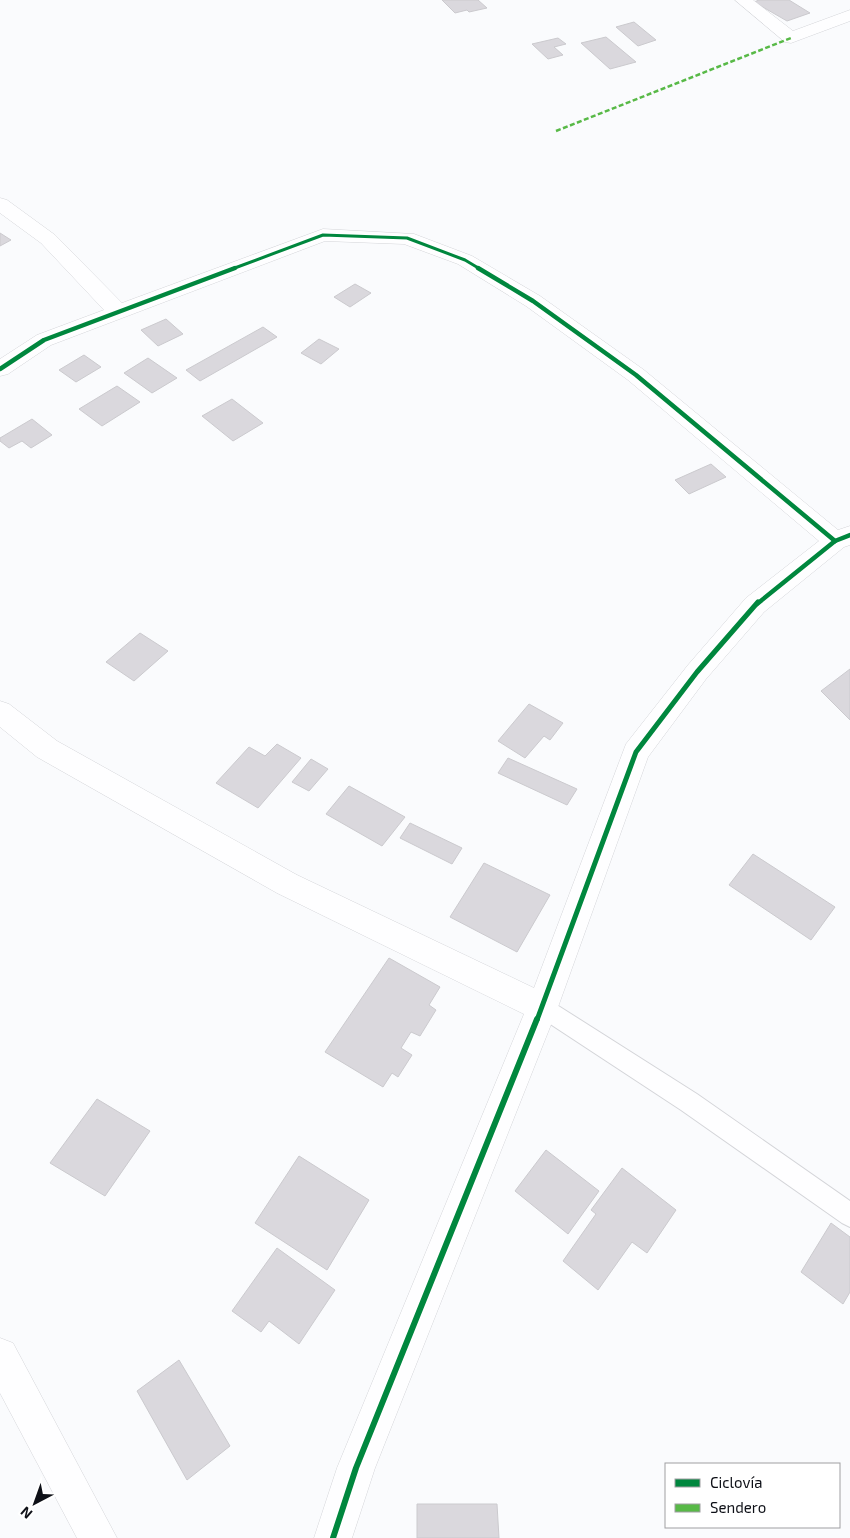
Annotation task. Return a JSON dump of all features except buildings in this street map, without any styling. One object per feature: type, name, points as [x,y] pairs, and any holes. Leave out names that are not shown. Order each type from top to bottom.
[{"type":"street","points":[[743,0],[791,38],[850,15]]},
{"type":"street","points":[[0,204],[48,239],[118,312]]},
{"type":"street","points":[[0,369],[44,340],[323,235],[406,238],[466,260],[541,306],[636,375],[842,538],[755,605],[697,672],[636,752],[542,1007],[356,1468],[332,1538]]},
{"type":"street","points":[[0,712],[47,749],[287,884],[542,1007]]},
{"type":"street","points":[[0,1356],[98,1538]]},
{"type":"lane","points":[[542,1007],[681,1096],[850,1215]]},
{"type":"marked path","points":[[556,131],[791,38]]},
{"type":"cycle path","points":[[0,369],[44,340],[323,235],[407,238],[465,260],[533,301],[636,375],[835,541]]},
{"type":"cycle path","points":[[333,1538],[356,1468],[542,1007],[636,752],[697,672],[755,605],[835,541],[850,535]]}]
